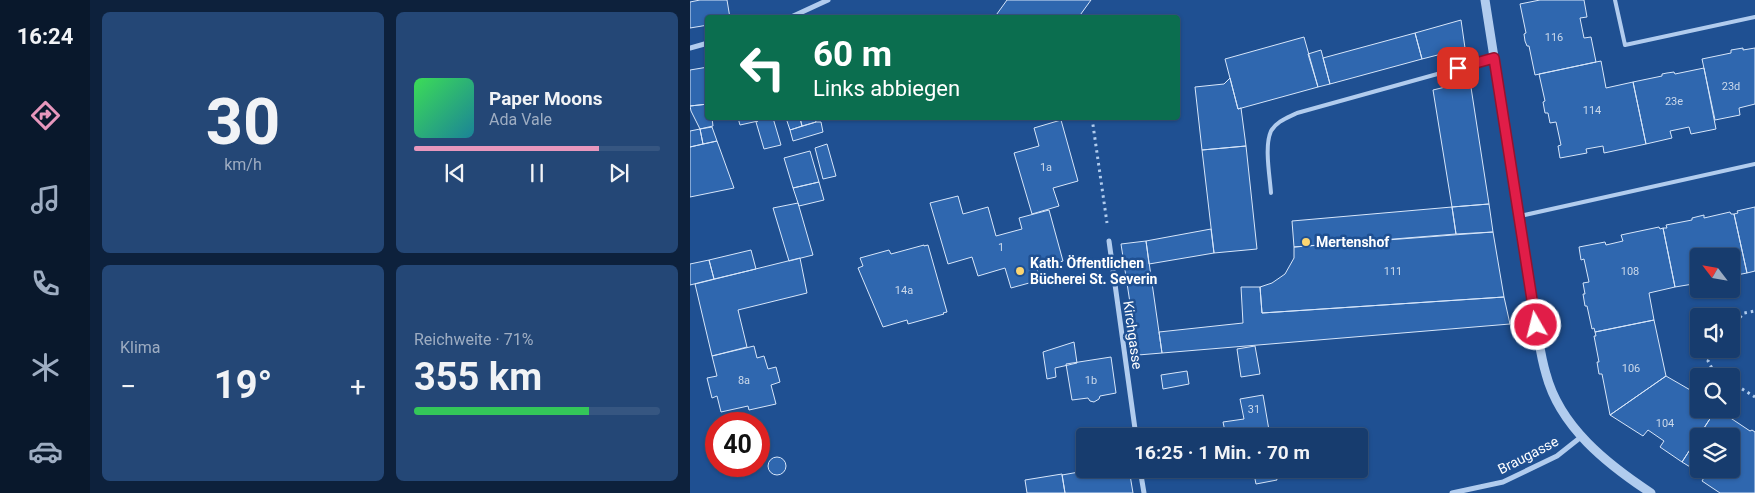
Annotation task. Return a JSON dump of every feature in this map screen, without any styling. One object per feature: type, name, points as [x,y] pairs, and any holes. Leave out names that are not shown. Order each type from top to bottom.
[{"type":"street","points":[[796,15],[828,0]]},
{"type":"street","points":[[1485,0],[1536,325],[1546,376],[1559,405],[1581,437],[1630,480],[1651,493]]},
{"type":"street","points":[[690,48],[705,45]]},
{"type":"street","name":"Kirchgasse","points":[[1109,241],[1135,428]]},
{"type":"street","name":"Braugasse","points":[[1452,493],[1503,482],[1557,456],[1581,437]]},
{"type":"street","points":[[1142,478],[1144,493]]},
{"type":"lane","points":[[1615,0],[1625,44],[1755,17]]},
{"type":"lane","points":[[1271,193],[1268,145],[1271,131],[1280,121],[1297,114],[1494,58]]},
{"type":"lane","points":[[1520,216],[1755,164]]},
{"type":"path","points":[[1092,120],[1109,241]]},
{"type":"path","points":[[1740,318],[1744,314],[1755,311]]},
{"type":"path","points":[[1740,388],[1755,397]]},
{"type":"building","points":[[727,0],[730,15],[705,15],[705,26],[690,28],[690,2]]},
{"type":"building","points":[[1007,0],[1091,0],[1080,15],[996,15]]},
{"type":"building","points":[[1540,0],[1584,0],[1587,17],[1580,18],[1584,38],[1591,37],[1596,62],[1535,75],[1529,46],[1527,46],[1525,41],[1524,34],[1526,33],[1520,4]]},
{"type":"building","points":[[1461,20],[1465,48],[1422,59],[1415,33]]},
{"type":"building","points":[[1415,33],[1422,59],[1330,84],[1323,58]]},
{"type":"building","points":[[1304,37],[1318,87],[1238,109],[1225,59]]},
{"type":"building","points":[[1743,48],[1743,50],[1755,48],[1755,104],[1739,108],[1740,115],[1715,120],[1702,59],[1731,53],[1731,50]]},
{"type":"building","points":[[1321,50],[1330,84],[1318,87],[1308,54]]},
{"type":"building","points":[[1601,61],[1606,88],[1633,82],[1646,144],[1604,153],[1603,146],[1586,149],[1587,153],[1560,158],[1558,146],[1561,145],[1556,122],[1550,123],[1548,113],[1545,113],[1543,102],[1545,101],[1539,74]]},
{"type":"building","points":[[705,68],[705,104],[690,106],[690,70]]},
{"type":"building","points":[[1704,68],[1716,129],[1691,134],[1689,127],[1670,131],[1672,138],[1646,144],[1633,82],[1662,76],[1662,74],[1667,73],[1674,72],[1675,74]]},
{"type":"building","points":[[1230,78],[1238,109],[1241,108],[1246,146],[1202,150],[1195,87],[1224,84]]},
{"type":"building","points":[[1470,81],[1489,204],[1452,207],[1433,90]]},
{"type":"building","points":[[705,104],[705,120],[712,120],[713,126],[700,129],[690,106]]},
{"type":"building","points":[[739,120],[758,121],[740,125]]},
{"type":"building","points":[[774,120],[781,145],[764,149],[756,122]]},
{"type":"building","points":[[787,120],[800,120],[802,126],[790,130]]},
{"type":"building","points":[[800,120],[816,120],[816,122],[802,126]]},
{"type":"building","points":[[1061,120],[1078,181],[1053,188],[1059,206],[1032,214],[1014,153],[1039,146],[1034,128]]},
{"type":"building","points":[[821,122],[823,132],[793,141],[790,130]]},
{"type":"building","points":[[712,127],[717,141],[703,144],[700,129]]},
{"type":"building","points":[[700,129],[703,144],[690,147],[690,131]]},
{"type":"building","points":[[717,141],[734,188],[690,197],[690,147]]},
{"type":"building","points":[[827,144],[836,176],[823,179],[815,148]]},
{"type":"building","points":[[1246,146],[1257,249],[1214,253],[1202,150]]},
{"type":"building","points":[[810,151],[819,182],[793,188],[784,158]]},
{"type":"building","points":[[819,182],[824,200],[799,206],[793,188]]},
{"type":"building","points":[[958,196],[963,214],[988,207],[996,236],[1022,229],[1019,218],[1049,210],[1063,261],[1037,269],[1040,280],[1011,288],[1005,268],[978,276],[972,257],[948,264],[930,203]]},
{"type":"building","points":[[798,203],[813,255],[789,261],[773,208]]},
{"type":"building","points":[[1489,204],[1493,232],[1456,234],[1452,207]]},
{"type":"building","points":[[1452,207],[1456,234],[1294,247],[1292,221]]},
{"type":"building","points":[[1755,207],[1755,271],[1747,273],[1734,214],[1738,213],[1737,211]]},
{"type":"building","points":[[1730,212],[1734,214],[1747,273],[1740,274],[1740,248],[1690,248],[1690,284],[1675,287],[1663,228],[1667,228],[1666,225],[1692,220],[1692,218],[1704,215],[1704,218]]},
{"type":"building","points":[[1659,227],[1660,229],[1663,228],[1675,287],[1649,293],[1654,320],[1595,332],[1594,328],[1592,329],[1587,306],[1585,306],[1583,283],[1589,282],[1584,259],[1581,260],[1579,247],[1605,242],[1606,245],[1623,241],[1621,235]]},
{"type":"building","points":[[1211,229],[1214,253],[1149,264],[1146,241]]},
{"type":"building","points":[[1493,232],[1504,297],[1262,313],[1260,287],[1272,283],[1285,274],[1294,258],[1294,247]]},
{"type":"building","points":[[1146,241],[1162,353],[1138,355],[1121,244]]},
{"type":"building","points":[[928,245],[947,312],[908,324],[907,320],[883,327],[858,268],[863,266],[860,258],[889,250],[891,254]]},
{"type":"building","points":[[751,250],[756,269],[714,279],[709,260]]},
{"type":"building","points":[[800,258],[807,293],[738,310],[747,347],[712,356],[695,284]]},
{"type":"building","points":[[709,260],[714,279],[690,285],[690,264]]},
{"type":"building","points":[[1241,287],[1260,287],[1262,313],[1504,297],[1510,324],[1162,353],[1159,332],[1243,323]]},
{"type":"building","points":[[1654,320],[1666,376],[1610,415],[1602,374],[1599,374],[1595,332]]},
{"type":"building","points":[[1074,342],[1077,363],[1055,368],[1056,377],[1047,379],[1043,352]]},
{"type":"building","points":[[754,346],[757,358],[764,356],[768,369],[776,367],[780,382],[771,385],[776,404],[749,410],[748,406],[721,412],[717,396],[712,398],[707,378],[717,376],[712,356]]},
{"type":"building","points":[[1255,346],[1260,374],[1241,377],[1237,349]]},
{"type":"building","points":[[1111,357],[1116,393],[1100,396],[1094,402],[1088,398],[1072,400],[1066,364]]},
{"type":"building","points":[[1187,371],[1189,384],[1163,389],[1161,375]]},
{"type":"building","points":[[1666,376],[1690,390],[1690,418],[1710,418],[1704,428],[1690,428],[1690,450],[1682,462],[1660,447],[1664,441],[1648,430],[1643,436],[1610,415]]},
{"type":"building","points":[[1263,395],[1269,428],[1224,428],[1223,422],[1244,419],[1240,399]]},
{"type":"building","points":[[1710,418],[1730,418],[1750,431],[1755,432],[1755,493],[1720,493],[1702,481],[1704,478],[1740,478],[1740,428],[1704,428]]},
{"type":"building","points":[[1690,450],[1690,467],[1682,462]]},
{"type":"building","points":[[774,458],[780,458],[785,463],[785,469],[780,474],[774,474],[770,470],[770,462]]},
{"type":"building","points":[[1076,473],[1076,478],[1130,478],[1133,493],[1065,493],[1062,475]]},
{"type":"building","points":[[1062,474],[1065,493],[1027,493],[1025,480]]},
{"type":"building","points":[[1255,478],[1277,478],[1277,480],[1256,484]]},
{"type":"place","name":"Mertenshof","points":[[1306,242]]},
{"type":"place","name":"Kath. Öffentlichen Bücherei St. Severin","points":[[1020,271]]},
{"type":"route","points":[[1458,68],[1494,58],[1536,325]]}]
